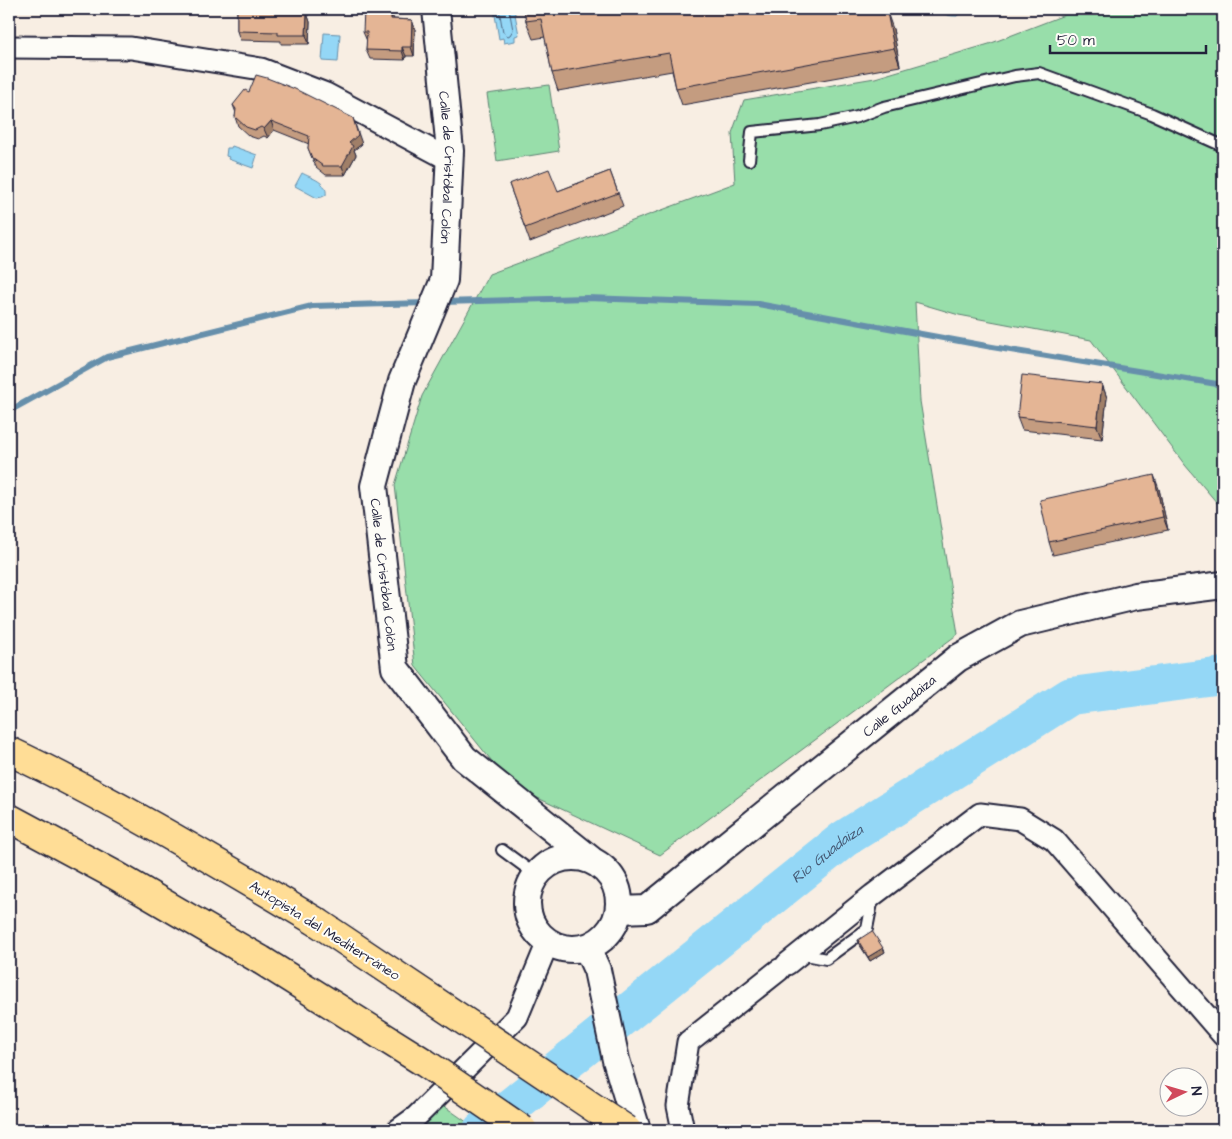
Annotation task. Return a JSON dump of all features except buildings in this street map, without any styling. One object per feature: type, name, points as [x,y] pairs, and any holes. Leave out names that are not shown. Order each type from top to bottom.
[{"type":"highway","name":"Autopista del Mediterráneo","points":[[9,751],[51,771],[186,844],[317,922],[628,1130]]},
{"type":"highway","points":[[9,818],[116,876],[260,960],[425,1063],[523,1130]]},
{"type":"street","name":"Calle de Cristóbal Colón","points":[[436,9],[450,151],[444,280],[402,381],[374,486],[395,668],[464,758],[590,859]]},
{"type":"street","points":[[9,47],[131,48],[261,70],[326,94],[450,160]]},
{"type":"street","name":"Calle Guadaiza","points":[[619,910],[647,909],[958,658],[1020,624],[1136,596],[1223,584]]},
{"type":"street","points":[[683,1130],[678,1106],[688,1042],[873,895],[980,814],[1020,819],[1054,840],[1223,1035]]},
{"type":"street","points":[[592,959],[574,950],[560,948],[548,942],[537,932],[529,918],[526,904],[529,889],[536,875],[547,864],[560,858],[575,856],[590,859],[604,868],[613,880],[619,894],[619,910],[616,922],[599,942],[592,959],[616,1060],[637,1130]]},
{"type":"street","points":[[398,1130],[416,1117],[517,1017],[548,942]]},
{"type":"lane","points":[[749,160],[752,132],[820,125],[857,117],[884,107],[1039,72],[1152,114],[1223,146]]},
{"type":"lane","points":[[502,850],[536,875]]},
{"type":"green space","points":[[1080,9],[1223,9],[1223,510],[1185,465],[1091,340],[959,315],[915,302],[920,401],[958,634],[660,855],[512,786],[415,666],[395,485],[422,396],[489,274],[735,183],[732,133],[744,100],[875,78],[989,44]]},
{"type":"green space","points":[[549,85],[559,151],[497,161],[487,94]]},
{"type":"green space","points":[[434,1099],[478,1130],[398,1130]]},
{"type":"water","points":[[494,9],[514,9],[519,35],[515,36],[515,41],[504,43],[503,38],[499,39]]},
{"type":"water","points":[[938,9],[964,9],[957,16],[952,16],[942,13]]},
{"type":"water","points":[[324,33],[340,34],[338,62],[322,61]]},
{"type":"water","points":[[232,146],[257,155],[253,168],[228,159],[229,157],[226,156],[227,148]]},
{"type":"water","points":[[302,173],[322,184],[326,195],[317,198],[295,186]]},
{"type":"waterway","points":[[442,302],[587,298],[758,304],[992,347],[1223,385]]},
{"type":"waterway","points":[[9,411],[107,357],[312,306],[427,303]]},
{"type":"waterway","name":"Rio Guadaiza","points":[[482,1130],[844,839],[1071,696],[1223,676]]}]
